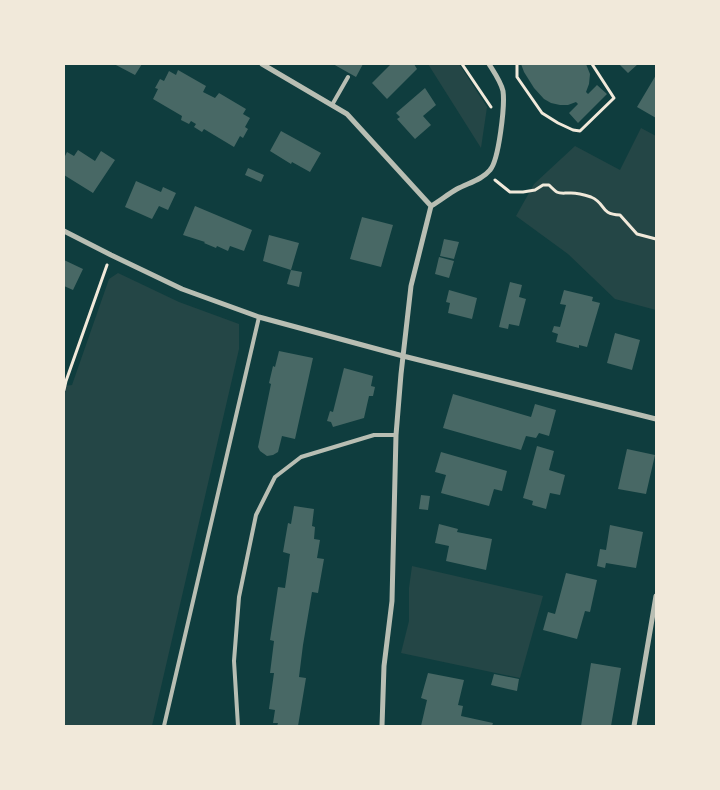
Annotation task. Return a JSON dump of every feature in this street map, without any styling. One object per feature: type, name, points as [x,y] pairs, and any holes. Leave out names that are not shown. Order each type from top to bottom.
[{"type":"street","points":[[262,64],[347,114],[431,206]]},
{"type":"street","points":[[382,726],[384,666],[392,601],[396,435],[411,286],[431,206],[456,190],[483,177],[492,169],[496,159],[503,111],[503,90],[489,64]]},
{"type":"street","points":[[64,231],[182,289],[259,317],[403,356],[656,419]]},
{"type":"street","points":[[634,726],[656,596]]},
{"type":"lane","points":[[332,105],[348,77]]},
{"type":"lane","points":[[164,726],[259,317]]},
{"type":"lane","points":[[238,726],[234,661],[240,597],[256,515],[275,477],[301,457],[374,435],[396,435]]},
{"type":"path","points":[[462,64],[493,110]]},
{"type":"path","points":[[517,64],[517,77],[542,112],[558,124],[580,131],[614,98],[592,64]]},
{"type":"path","points":[[483,177],[496,180],[510,192],[535,190],[543,185],[549,185],[556,192],[562,194],[581,194],[592,198],[601,204],[604,211],[611,214],[620,214],[637,234],[656,240]]},
{"type":"path","points":[[64,390],[65,381],[111,255]]},
{"type":"shaded area","points":[[428,64],[459,64],[487,107],[481,148]]},
{"type":"shaded area","points":[[641,128],[656,136],[656,310],[615,299],[568,254],[516,216],[534,184],[575,146],[620,170]]},
{"type":"shaded area","points":[[118,273],[179,302],[239,324],[239,349],[152,726],[64,726],[64,386],[72,385],[109,279]]},
{"type":"shaded area","points":[[412,566],[543,596],[520,678],[401,653],[409,621],[409,588]]},
{"type":"building","points":[[114,64],[142,64],[135,75]]},
{"type":"building","points":[[333,64],[363,64],[356,77]]},
{"type":"building","points":[[391,64],[414,64],[417,69],[387,99],[372,83]]},
{"type":"building","points":[[521,64],[586,64],[590,74],[586,92],[588,94],[597,85],[607,94],[578,123],[569,113],[578,104],[576,102],[560,105],[544,99],[534,88]]},
{"type":"building","points":[[619,64],[638,64],[628,73]]},
{"type":"building","points":[[178,70],[206,86],[203,92],[215,98],[219,93],[246,109],[243,114],[250,118],[245,127],[248,129],[243,138],[240,136],[234,147],[204,129],[202,132],[194,127],[196,124],[191,121],[189,124],[181,120],[182,116],[153,99],[158,89],[155,88],[160,79],[164,81],[169,71],[176,75]]},
{"type":"building","points":[[656,75],[656,118],[637,107]]},
{"type":"building","points":[[425,88],[436,105],[423,116],[431,125],[415,139],[397,119],[400,117],[396,113]]},
{"type":"building","points":[[281,131],[321,153],[310,172],[292,162],[291,164],[270,151]]},
{"type":"building","points":[[78,150],[95,161],[101,151],[115,160],[93,193],[64,175],[64,158],[67,152],[74,156]]},
{"type":"building","points":[[248,168],[264,175],[261,182],[245,175]]},
{"type":"building","points":[[136,181],[161,192],[163,187],[176,193],[168,210],[159,206],[152,219],[125,207]]},
{"type":"building","points":[[195,206],[252,230],[244,251],[230,246],[228,251],[217,246],[216,248],[205,242],[183,235]]},
{"type":"building","points":[[362,217],[393,225],[381,267],[350,259]]},
{"type":"building","points":[[269,235],[299,243],[291,270],[263,261]]},
{"type":"building","points":[[444,239],[459,242],[454,259],[440,256]]},
{"type":"building","points":[[439,257],[454,261],[449,278],[435,274]]},
{"type":"building","points":[[64,260],[83,269],[73,290],[64,286]]},
{"type":"building","points":[[291,270],[302,272],[299,287],[287,284]]},
{"type":"building","points":[[510,282],[522,285],[519,297],[526,299],[519,326],[509,324],[508,329],[499,327]]},
{"type":"building","points":[[449,290],[477,298],[472,319],[448,313],[450,303],[446,302]]},
{"type":"building","points":[[564,290],[593,297],[592,301],[600,303],[587,347],[579,345],[579,348],[556,342],[558,334],[552,332],[554,326],[560,327],[566,305],[560,304]]},
{"type":"building","points":[[615,333],[640,340],[632,370],[607,363]]},
{"type":"building","points":[[279,351],[313,358],[295,439],[282,436],[278,452],[267,456],[258,447],[271,384],[269,383]]},
{"type":"building","points":[[344,368],[373,376],[371,386],[375,387],[373,396],[369,396],[364,418],[333,427],[331,422],[327,421],[330,411],[333,412]]},
{"type":"building","points":[[453,394],[531,417],[535,404],[556,410],[549,436],[539,433],[536,438],[526,436],[521,450],[443,428]]},
{"type":"building","points":[[537,446],[554,451],[549,470],[565,475],[560,495],[550,493],[546,509],[532,505],[533,501],[523,498]]},
{"type":"building","points":[[627,449],[655,455],[646,494],[618,489]]},
{"type":"building","points":[[441,452],[507,471],[502,491],[494,489],[489,506],[441,493],[446,475],[435,472]]},
{"type":"building","points":[[421,495],[430,496],[428,510],[419,509]]},
{"type":"building","points":[[294,506],[314,509],[312,526],[315,527],[314,539],[320,540],[317,558],[324,559],[318,593],[312,592],[303,645],[299,677],[306,678],[298,726],[277,726],[278,723],[273,723],[275,710],[269,709],[274,673],[270,673],[274,641],[270,640],[278,587],[285,588],[290,554],[283,552],[288,523],[291,524]]},
{"type":"building","points":[[439,524],[458,529],[457,532],[492,539],[486,570],[446,561],[449,546],[435,543]]},
{"type":"building","points":[[610,525],[643,532],[636,568],[606,563],[605,568],[597,566],[600,549],[606,550]]},
{"type":"building","points":[[566,573],[597,580],[590,612],[585,611],[577,639],[543,630],[548,612],[555,614]]},
{"type":"building","points":[[591,663],[621,668],[611,726],[581,726]]},
{"type":"building","points":[[428,673],[464,680],[458,705],[463,706],[461,716],[493,723],[492,726],[421,726],[427,700],[421,698]]},
{"type":"building","points":[[494,674],[519,679],[517,691],[491,685]]}]
